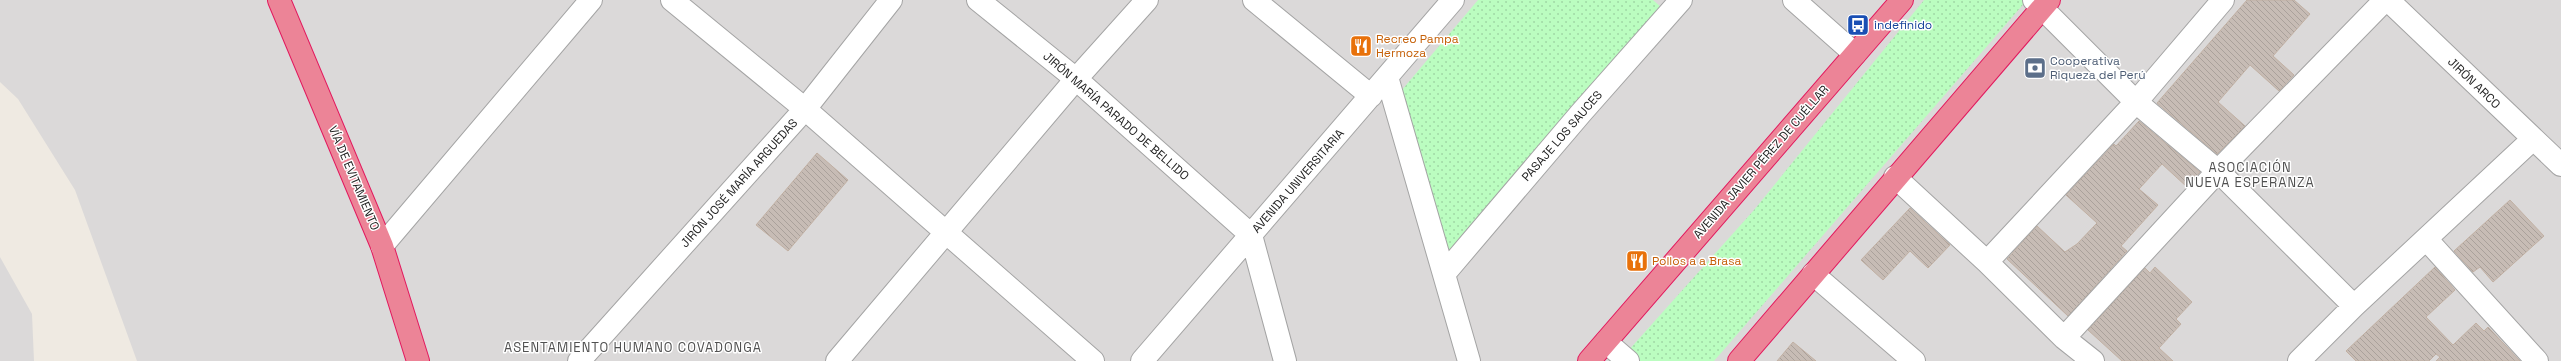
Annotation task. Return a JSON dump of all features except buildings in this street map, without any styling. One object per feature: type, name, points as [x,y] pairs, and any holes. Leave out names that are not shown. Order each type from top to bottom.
[{"type":"highway","name":"VÍA DE EVITAMIENTO","points":[[279,0],[382,246],[418,361]]},
{"type":"highway","name":"AVENIDA JAVIER PÉREZ DE CUÉLLAR","points":[[1589,361],[1902,0]]},
{"type":"highway","points":[[1739,361],[2042,3]]},
{"type":"street","points":[[382,246],[591,0]]},
{"type":"street","points":[[672,0],[805,109],[1093,361]]},
{"type":"street","name":"JIRÓN JOSÉ MARÍA ARGUEDAS","points":[[579,361],[805,109],[891,0]]},
{"type":"street","name":"JIRÓN MARÍA PARADO DE BELLIDO","points":[[978,0],[1076,79],[1251,235]]},
{"type":"street","points":[[837,361],[1076,79],[1147,0]]},
{"type":"street","points":[[1254,0],[1371,96]]},
{"type":"street","name":"AVENIDA UNIVERSITARIA","points":[[1142,361],[1453,0]]},
{"type":"street","name":"PASAJE LOS SAUCES","points":[[1444,274],[1581,113],[1681,0]]},
{"type":"street","points":[[1794,0],[1855,54]]},
{"type":"street","points":[[1987,262],[2136,102],[2223,0]]},
{"type":"street","points":[[2064,338],[2218,171],[2385,0]]},
{"type":"street","name":"JIRÓN ARCO","points":[[2388,0],[2561,165]]},
{"type":"street","points":[[2042,3],[2136,102],[2218,171],[2354,306]]},
{"type":"street","points":[[1387,77],[1469,361]]},
{"type":"street","points":[[2311,357],[2354,306],[2533,139]]},
{"type":"street","points":[[1895,177],[1987,262],[2064,338],[2092,361]]},
{"type":"street","points":[[1251,235],[1285,361]]},
{"type":"street","points":[[2426,240],[2537,361]]},
{"type":"street","points":[[1814,274],[1914,361]]},
{"type":"street","points":[[1606,342],[1628,361]]},
{"type":"shaded area","points":[[0,0],[2561,0],[2561,361],[137,361],[75,190],[18,99],[0,82]]},
{"type":"shaded area","points":[[0,257],[32,314],[34,361],[0,361]]},
{"type":"green space","points":[[1478,0],[1653,0],[1661,7],[1448,252],[1401,91]]},
{"type":"green space","points":[[1924,0],[2027,0],[1714,361],[1619,361],[1754,210]]},
{"type":"place","name":"indefinido","points":[[1858,25]]},
{"type":"place","name":"Recreo Pampa Hermoza","points":[[1361,46]]},
{"type":"place","name":"Cooperativa Riqueza del Perú","points":[[2035,68]]},
{"type":"place","name":"Pollos a a Brasa","points":[[1637,261]]},
{"type":"district","name":"ASOCIACIÓN NUEVA ESPERANZA","points":[[2250,174]]},
{"type":"district","name":"ASENTAMIENTO HUMANO COVADONGA","points":[[633,347]]}]
